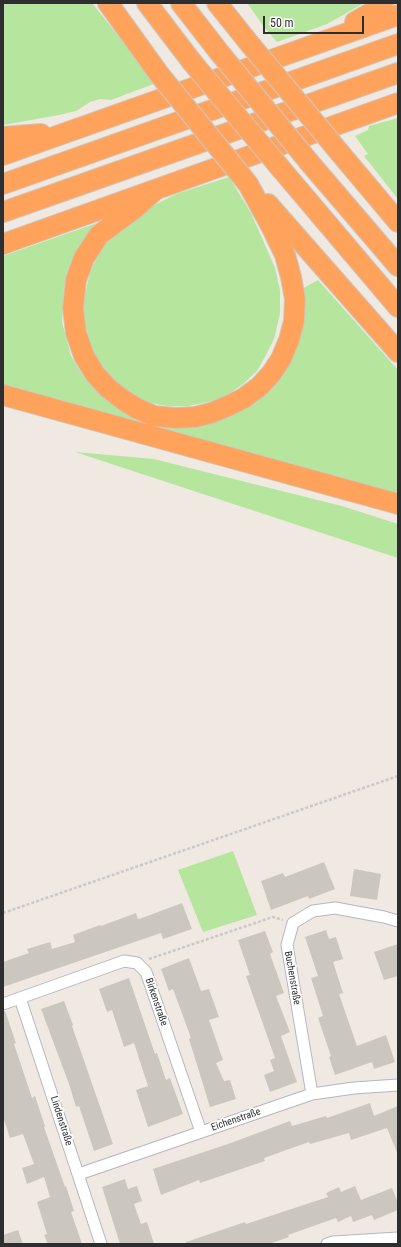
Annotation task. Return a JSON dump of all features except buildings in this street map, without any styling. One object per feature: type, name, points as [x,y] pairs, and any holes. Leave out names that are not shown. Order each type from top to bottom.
[{"type":"highway","points":[[108,3],[159,74],[248,184],[282,219],[398,352]]},
{"type":"highway","points":[[147,3],[192,62],[398,307]]},
{"type":"highway","points":[[181,3],[218,52],[398,266]]},
{"type":"highway","points":[[217,3],[398,222]]},
{"type":"highway","points":[[230,3],[247,39]]},
{"type":"highway","points":[[333,38],[349,25],[383,3]]},
{"type":"highway","points":[[3,155],[398,15]]},
{"type":"highway","points":[[3,184],[398,44]]},
{"type":"highway","points":[[3,212],[398,73]]},
{"type":"highway","points":[[3,244],[398,103]]},
{"type":"highway","points":[[3,137],[79,129]]},
{"type":"highway","points":[[154,190],[134,209],[99,235],[84,258],[76,280],[73,308],[76,333],[84,356],[95,374],[108,388],[122,399],[136,408],[154,416],[176,418],[195,417],[211,413],[228,406],[244,398],[260,386],[281,360],[289,340],[294,321],[295,299],[285,255],[248,184]]},
{"type":"highway","points":[[3,395],[398,504]]},
{"type":"street","points":[[293,922],[313,911],[335,908],[398,921]]},
{"type":"street","name":"Buchenstraße","points":[[293,922],[287,946],[312,1094]]},
{"type":"street","points":[[3,1004],[124,961],[137,963]]},
{"type":"street","name":"Birkenstraße","points":[[137,963],[146,972],[201,1132]]},
{"type":"street","name":"Lindenstraße","points":[[20,998],[101,1244]]},
{"type":"street","name":"Eichenstraße","points":[[79,1174],[312,1094],[354,1088],[398,1085]]},
{"type":"street","points":[[327,1244],[333,1242],[398,1238]]},
{"type":"path","points":[[3,913],[398,776]]},
{"type":"path","points":[[137,963],[273,917],[293,922]]},
{"type":"green space","points":[[3,3],[92,3],[156,83],[111,100],[100,99],[90,102],[76,111],[3,125]]},
{"type":"green space","points":[[247,3],[364,3],[327,24],[277,42]]},
{"type":"green space","points":[[398,118],[398,199],[364,156],[368,154],[355,136],[368,130],[369,126]]},
{"type":"green space","points":[[229,177],[251,213],[275,268],[280,290],[280,314],[274,339],[257,371],[243,384],[226,396],[208,402],[188,406],[167,406],[146,402],[128,391],[110,376],[97,358],[88,340],[83,304],[90,272],[105,244],[126,222],[176,194]]},
{"type":"green space","points":[[97,223],[77,250],[64,287],[62,322],[71,356],[83,376],[98,393],[117,408],[135,417],[184,428],[210,424],[233,415],[266,393],[300,290],[318,280],[398,370],[398,498],[3,388],[3,256]]},
{"type":"green space","points":[[75,452],[154,459],[342,506],[398,524],[398,558]]},
{"type":"green space","points":[[233,851],[257,915],[203,932],[178,870]]}]
